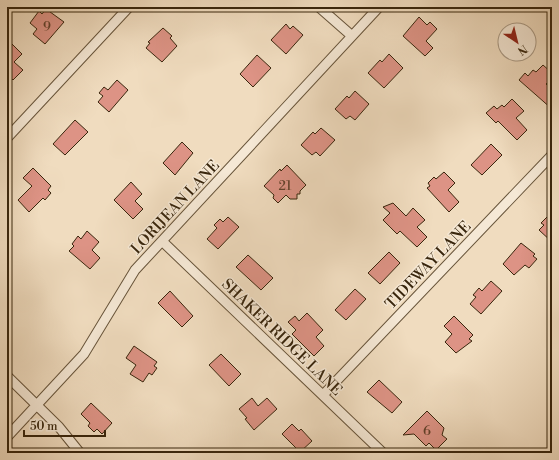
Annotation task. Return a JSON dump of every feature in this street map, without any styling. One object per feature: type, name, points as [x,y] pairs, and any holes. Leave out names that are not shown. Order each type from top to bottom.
[{"type":"street","points":[[7,138],[129,7]]},
{"type":"street","points":[[320,7],[352,36]]},
{"type":"street","name":"LORIJEAN LANE","points":[[7,437],[84,354],[135,270],[163,242],[379,7]]},
{"type":"street","name":"TIDEWAY LANE","points":[[323,395],[552,155]]},
{"type":"street","name":"SHAKER RIDGE LANE","points":[[163,242],[383,453]]},
{"type":"street","points":[[7,376],[59,427],[80,453]]},
{"type":"building","points":[[46,9],[64,22],[45,44],[33,34],[37,29],[30,23],[39,11],[42,14]]},
{"type":"building","points":[[419,17],[427,25],[430,22],[437,29],[426,41],[433,48],[425,56],[403,36]]},
{"type":"building","points":[[286,24],[290,29],[293,26],[303,35],[286,54],[271,40]]},
{"type":"building","points":[[163,28],[172,36],[170,38],[177,46],[162,62],[146,48],[150,43],[148,42]]},
{"type":"building","points":[[7,39],[22,54],[14,62],[23,70],[13,80],[7,74]]},
{"type":"building","points":[[389,54],[403,68],[384,88],[368,73],[380,60],[382,62]]},
{"type":"building","points":[[257,55],[271,68],[253,87],[240,74]]},
{"type":"building","points":[[543,65],[552,73],[552,78],[546,84],[552,90],[552,109],[519,80],[525,73],[528,76],[533,70],[536,72]]},
{"type":"building","points":[[117,80],[128,90],[109,112],[98,102],[103,96],[99,93],[104,87],[108,90]]},
{"type":"building","points":[[355,91],[369,104],[355,120],[350,116],[346,119],[335,109],[347,96],[349,98]]},
{"type":"building","points":[[512,99],[524,111],[516,118],[527,130],[517,140],[498,121],[496,123],[486,113],[494,106],[497,109],[502,105],[504,107]]},
{"type":"building","points":[[75,120],[88,132],[65,155],[53,144]]},
{"type":"building","points":[[321,128],[335,140],[320,156],[316,152],[312,155],[301,145],[313,132],[315,134]]},
{"type":"building","points":[[182,142],[193,153],[175,175],[163,163]]},
{"type":"building","points":[[491,144],[502,155],[482,175],[471,165]]},
{"type":"building","points":[[287,165],[306,185],[300,191],[300,194],[297,194],[297,199],[290,199],[286,195],[278,203],[273,198],[274,195],[264,186],[280,169],[281,171]]},
{"type":"building","points":[[33,168],[51,186],[48,190],[51,193],[45,200],[43,198],[29,212],[18,200],[32,186],[23,178]]},
{"type":"building","points":[[444,172],[455,183],[448,190],[459,202],[449,212],[427,188],[430,186],[428,183],[434,177],[436,179]]},
{"type":"building","points":[[131,182],[142,194],[135,201],[143,209],[133,219],[114,200]]},
{"type":"building","points":[[393,203],[406,216],[413,208],[425,220],[417,227],[427,237],[417,247],[400,231],[397,234],[383,220],[390,213],[383,207]]},
{"type":"building","points":[[548,216],[550,218],[552,217],[552,242],[539,230],[544,225],[541,223]]},
{"type":"building","points":[[228,217],[239,227],[218,249],[207,239],[217,228],[214,225],[220,219],[223,222]]},
{"type":"building","points":[[87,231],[99,242],[92,250],[100,258],[90,269],[69,251],[74,246],[72,244],[78,236],[81,239]]},
{"type":"building","points":[[521,243],[535,254],[533,256],[537,259],[529,268],[525,265],[514,275],[503,264]]},
{"type":"building","points":[[389,252],[400,263],[380,284],[368,273]]},
{"type":"building","points":[[248,255],[273,278],[261,290],[236,267]]},
{"type":"building","points":[[491,281],[502,291],[481,314],[470,304],[476,297],[473,295],[479,288],[482,291]]},
{"type":"building","points":[[355,289],[366,299],[346,320],[335,310]]},
{"type":"building","points":[[170,291],[193,316],[182,327],[158,303]]},
{"type":"building","points":[[307,313],[323,330],[316,337],[324,346],[314,356],[292,334],[296,330],[288,322],[295,316],[299,321]]},
{"type":"building","points":[[454,316],[473,335],[469,339],[472,341],[456,353],[445,342],[452,334],[444,326]]},
{"type":"building","points":[[134,346],[157,362],[154,366],[157,368],[152,375],[149,373],[143,382],[130,374],[136,365],[126,358]]},
{"type":"building","points":[[221,354],[241,374],[229,386],[209,365]]},
{"type":"building","points":[[379,380],[402,402],[392,413],[367,392]]},
{"type":"building","points":[[252,398],[258,406],[267,398],[277,409],[254,430],[245,419],[247,418],[239,409]]},
{"type":"building","points":[[91,403],[112,423],[102,434],[97,429],[94,432],[88,426],[90,423],[81,414]]},
{"type":"building","points":[[427,411],[444,428],[442,435],[447,439],[436,450],[429,443],[426,446],[414,434],[403,435]]},
{"type":"building","points":[[292,424],[299,431],[301,429],[312,441],[300,452],[282,434]]}]
